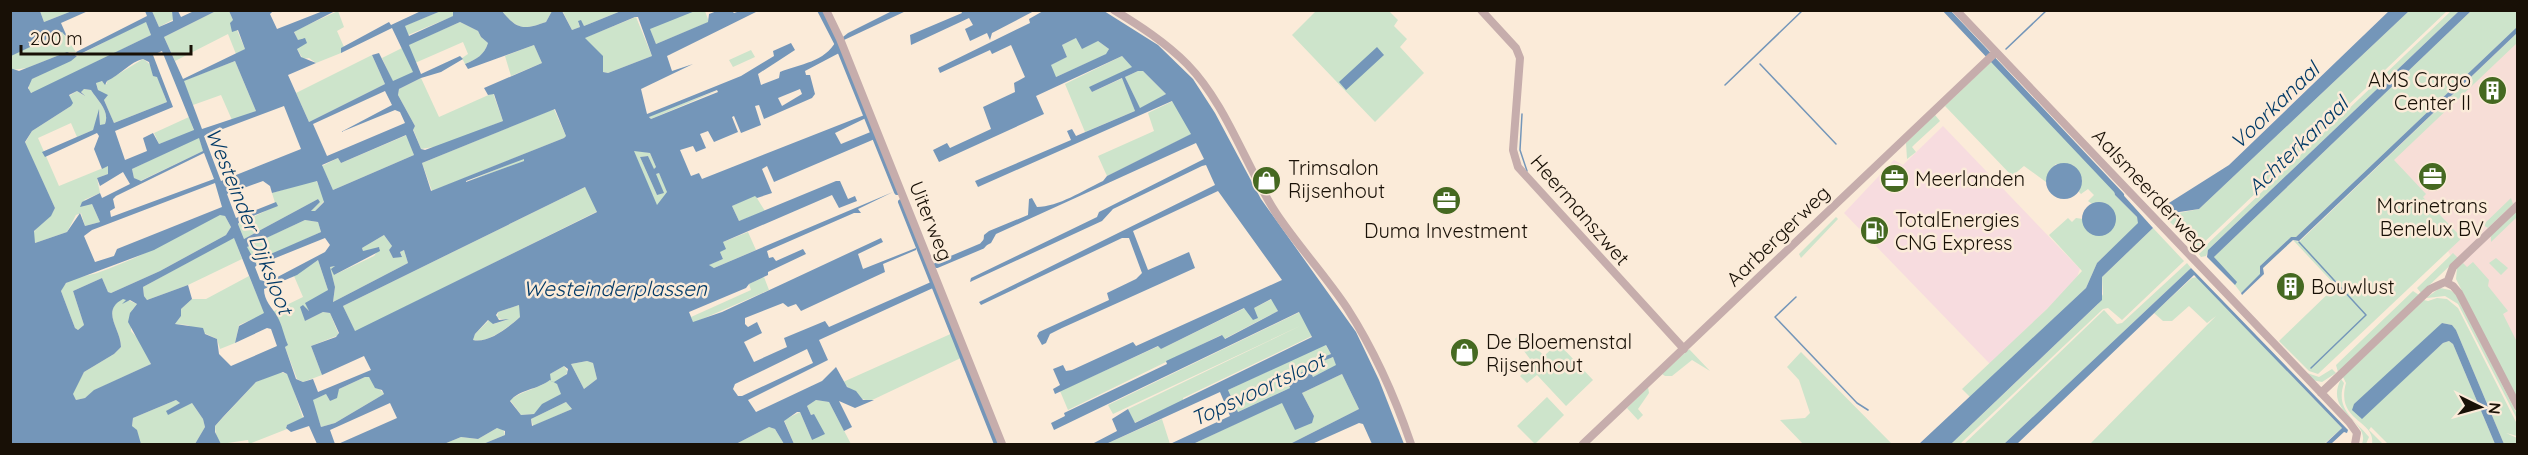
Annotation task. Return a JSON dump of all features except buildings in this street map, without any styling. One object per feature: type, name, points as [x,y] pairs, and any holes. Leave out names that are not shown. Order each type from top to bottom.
[{"type":"street","name":"Uiterweg","points":[[826,10],[841,41],[1002,444]]},
{"type":"street","points":[[1114,10],[1161,41],[1203,83],[1221,112],[1257,183],[1326,277],[1364,337],[1411,444]]},
{"type":"street","name":"Heermanszwet","points":[[1481,10],[1516,48],[1520,58],[1513,150],[1521,172],[1684,349]]},
{"type":"street","name":"Aalsmeerderweg","points":[[1956,10],[1992,56],[2354,427],[2356,442]]},
{"type":"street","name":"Aarbergerweg","points":[[1582,444],[1992,56]]},
{"type":"street","points":[[2447,283],[2452,267],[2517,206]]},
{"type":"street","points":[[2321,393],[2430,289],[2438,283],[2447,283],[2459,293],[2517,407]]},
{"type":"shaded area","points":[[2517,33],[2517,368],[2448,251],[2462,238],[2386,158]]},
{"type":"shaded area","points":[[1943,126],[2080,269],[2075,282],[1990,364],[1844,213],[1894,160],[1903,165]]},
{"type":"green space","points":[[562,10],[621,11],[584,26],[578,22],[580,27],[572,30]]},
{"type":"green space","points":[[40,11],[72,11],[44,22]]},
{"type":"green space","points":[[152,11],[172,11],[174,19],[159,27]]},
{"type":"green space","points":[[216,11],[229,11],[233,20],[233,31],[237,30],[245,49],[236,54],[228,34],[175,61],[164,37]]},
{"type":"green space","points":[[338,11],[344,27],[337,31],[344,47],[341,53],[316,63],[309,58],[303,59],[297,49],[303,38],[298,41],[294,31]]},
{"type":"green space","points":[[441,11],[453,12],[454,16],[408,35],[404,26]]},
{"type":"green space","points":[[502,11],[552,11],[546,22],[521,27],[512,22]]},
{"type":"green space","points":[[690,11],[705,11],[709,22],[656,44],[649,27]]},
{"type":"green space","points":[[1316,11],[1389,11],[1398,20],[1394,26],[1407,39],[1400,47],[1424,73],[1375,122],[1292,35]]},
{"type":"green space","points":[[2409,11],[2447,11],[2197,249],[2164,216],[2199,209]]},
{"type":"green space","points":[[2451,11],[2459,11],[2210,248],[2206,256],[2201,257],[2198,253]]},
{"type":"green space","points":[[2471,11],[2517,11],[2517,27],[2296,237],[2291,237],[2260,266],[2261,274],[2241,293],[2214,257]]},
{"type":"green space","points":[[636,17],[652,56],[608,73],[603,72],[601,55],[584,38]]},
{"type":"green space","points":[[146,21],[151,35],[33,93],[29,92],[29,82],[32,79]]},
{"type":"green space","points":[[460,22],[478,31],[488,43],[479,56],[465,64],[462,58],[468,54],[463,42],[415,63],[408,47],[410,44]]},
{"type":"green space","points":[[62,32],[76,52],[67,52],[27,68],[12,70],[10,56]]},
{"type":"green space","points":[[2517,33],[2517,43],[2394,160],[2426,194],[2423,197],[2462,238],[2318,374],[2309,371],[2279,341],[2336,286],[2293,240],[2299,242]]},
{"type":"green space","points":[[1076,38],[1098,41],[1109,49],[1107,54],[1056,77],[1025,77],[1067,57],[1062,45]]},
{"type":"green space","points":[[534,45],[542,63],[511,76],[505,56]]},
{"type":"green space","points":[[402,48],[414,72],[393,82],[382,58]]},
{"type":"green space","points":[[751,50],[755,57],[733,67],[729,60]]},
{"type":"green space","points":[[372,55],[385,84],[309,122],[296,93]]},
{"type":"green space","points":[[1122,56],[1133,67],[1090,87],[1092,92],[1123,78],[1135,111],[1085,132],[1065,84]]},
{"type":"green space","points":[[1995,58],[2104,177],[2117,188],[2114,190],[2115,195],[2137,217],[2139,223],[2097,263],[2086,288],[1970,397],[1962,389],[2047,309],[2082,271],[2049,235],[2068,218],[2072,222],[2076,218],[2083,219],[2089,231],[2101,235],[2110,231],[2115,223],[2111,207],[2102,202],[2092,204],[2088,201],[2094,195],[2088,189],[2081,194],[2079,192],[2082,179],[2073,165],[2056,164],[2049,171],[2046,182],[2024,166],[2012,176],[1945,106]]},
{"type":"green space","points":[[143,59],[155,72],[167,102],[114,123],[104,100],[107,96],[98,90],[96,82],[99,80],[107,84],[107,81]]},
{"type":"green space","points":[[235,61],[256,111],[232,120],[221,95],[193,105],[183,81]]},
{"type":"green space","points":[[1143,71],[1166,94],[1140,109],[1125,77]]},
{"type":"green space","points":[[421,78],[439,117],[493,93],[503,121],[440,146],[421,149],[413,129],[415,126],[398,95],[399,89]]},
{"type":"green space","points":[[91,90],[103,106],[106,115],[105,124],[100,126],[100,111],[93,130],[77,137],[71,123],[38,138],[59,186],[108,166],[108,174],[97,178],[100,193],[84,200],[92,204],[100,222],[85,226],[81,213],[76,215],[67,232],[35,243],[32,235],[55,208],[25,143],[32,131],[71,106],[69,96],[77,91],[84,96],[81,91]]},
{"type":"green space","points":[[719,90],[651,119],[649,116]]},
{"type":"green space","points":[[1173,101],[1192,134],[1107,176],[1098,156],[1154,131],[1148,113]]},
{"type":"green space","points":[[554,109],[566,136],[564,138],[432,191],[422,163]]},
{"type":"green space","points":[[1935,115],[1940,121],[1912,147],[1916,152],[1907,159],[1906,143]]},
{"type":"green space","points":[[189,117],[194,131],[159,144],[154,133]]},
{"type":"green space","points":[[103,134],[107,136],[105,146],[109,161],[103,159],[99,147]]},
{"type":"green space","points":[[407,135],[414,155],[333,190],[322,166],[338,158],[341,163]]},
{"type":"green space","points":[[199,137],[203,151],[140,181],[134,178],[132,169]]},
{"type":"green space","points":[[633,150],[650,153],[656,167],[654,170],[648,156],[640,157],[657,195],[655,174],[659,173],[668,192],[657,206]]},
{"type":"green space","points":[[524,158],[525,161],[466,182]]},
{"type":"green space","points":[[316,180],[325,200],[315,211],[311,211],[320,202],[318,199],[244,239],[238,224],[276,206],[272,193]]},
{"type":"green space","points":[[585,187],[598,211],[355,332],[343,306]]},
{"type":"green space","points":[[755,195],[765,211],[739,221],[732,206]]},
{"type":"green space","points":[[2511,198],[2513,204],[2488,228],[2483,225]]},
{"type":"green space","points":[[2517,211],[2517,217],[2491,242],[2491,236]]},
{"type":"green space","points":[[220,214],[225,216],[231,227],[226,235],[160,271],[111,293],[108,292],[102,278],[73,291],[84,325],[78,330],[75,328],[61,291],[63,286],[76,278],[97,273],[144,254]]},
{"type":"green space","points":[[1836,217],[1838,219],[1801,258],[1799,254]]},
{"type":"green space","points":[[305,220],[318,222],[321,232],[266,257],[268,261],[257,265],[246,247]]},
{"type":"green space","points":[[2153,228],[2184,261],[2122,320],[2108,308],[2103,309],[1960,444],[1951,444],[2098,304],[2103,294],[2102,277]]},
{"type":"green space","points":[[748,232],[756,250],[714,268],[708,265],[723,259],[720,252],[723,242]]},
{"type":"green space","points":[[384,235],[392,246],[389,250],[393,258],[402,256],[400,252],[404,250],[408,263],[333,302],[335,287],[330,267],[335,266],[334,275],[374,256],[380,248],[363,251],[362,248]]},
{"type":"green space","points":[[234,237],[242,259],[188,285],[147,300],[144,296],[143,287]]},
{"type":"green space","points":[[2453,253],[2458,258],[2421,293],[2417,288]]},
{"type":"green space","points":[[2496,258],[2508,268],[2501,275],[2489,263]]},
{"type":"green space","points":[[318,260],[328,290],[306,312],[305,321],[323,312],[330,313],[339,335],[311,346],[322,375],[303,382],[297,379],[285,347],[287,345],[272,312],[303,297],[294,276]]},
{"type":"green space","points":[[2473,262],[2489,280],[2488,286],[2508,311],[2503,314],[2517,342],[2517,400],[2456,279],[2457,268],[2463,263],[2467,267]]},
{"type":"green space","points":[[2187,263],[2191,268],[2004,444],[1964,444],[2104,310],[2117,324],[2122,323]]},
{"type":"green space","points":[[249,276],[265,314],[239,325],[235,343],[220,349],[217,339],[187,325],[175,324],[181,316],[181,309],[192,299],[206,299]]},
{"type":"green space","points":[[764,277],[769,290],[693,323],[691,317],[751,290],[749,284]]},
{"type":"green space","points":[[2197,277],[2342,428],[2324,444],[2090,444],[2216,316],[2207,323],[2189,306],[2172,321],[2163,321],[2154,313],[2192,278]]},
{"type":"green space","points":[[2440,288],[2456,294],[2517,414],[2517,419],[2458,304],[2445,296],[2426,298]]},
{"type":"green space","points":[[2413,291],[2419,295],[2338,372],[2336,365]]},
{"type":"green space","points":[[123,298],[137,304],[132,310],[131,331],[142,343],[151,364],[95,390],[85,398],[76,400],[72,393],[84,372],[114,354],[121,347],[112,314],[116,303]]},
{"type":"green space","points":[[1272,299],[1278,311],[1224,339],[1221,335],[1068,410],[1060,391],[1159,346],[1161,349],[1245,308],[1254,308]]},
{"type":"green space","points":[[2447,299],[2458,308],[2517,424],[2517,436],[2506,433],[2517,438],[2517,444],[2504,444],[2452,325],[2442,323],[2367,413],[2443,343],[2449,341],[2453,344],[2495,444],[2388,444],[2371,427],[2369,430],[2383,444],[2372,444],[2372,436],[2368,430],[2346,406],[2344,396],[2346,383],[2343,377],[2424,300]]},
{"type":"green space","points":[[519,305],[521,316],[511,325],[492,337],[479,341],[473,340],[475,334],[489,320],[494,324],[506,320],[497,318],[498,312]]},
{"type":"green space","points":[[1300,312],[1312,336],[1183,398],[1183,401],[1134,423],[1128,409],[1302,325],[1113,414],[1108,405]]},
{"type":"green space","points":[[955,332],[965,356],[870,401],[862,399],[843,382]]},
{"type":"green space","points":[[1522,332],[1544,356],[1558,343],[1593,380],[1566,406],[1537,375],[1527,383],[1520,376],[1533,363],[1515,339]]},
{"type":"green space","points":[[1325,344],[1331,354],[1315,360],[1316,363],[1333,357],[1337,365],[1313,377],[1310,370],[1287,380],[1290,388],[1238,412],[1228,390]]},
{"type":"green space","points":[[1689,349],[1710,371],[1692,360],[1672,376],[1662,374]]},
{"type":"green space","points":[[1801,352],[1892,444],[1803,444],[1780,420],[1805,418],[1810,413],[1799,380],[1787,367]]},
{"type":"green space","points":[[587,361],[593,363],[597,379],[584,389],[571,364]]},
{"type":"green space","points":[[564,366],[568,372],[557,384],[562,394],[545,403],[534,414],[521,415],[510,400],[550,380],[550,374]]},
{"type":"green space","points":[[2332,369],[2336,373],[2322,382],[2312,380],[2307,373],[2319,377]]},
{"type":"green space","points":[[280,372],[287,374],[290,379],[303,418],[286,426],[287,429],[249,444],[248,440],[221,444],[216,436],[215,426],[256,382]]},
{"type":"green space","points":[[1342,374],[1359,409],[1290,444],[1193,444],[1282,402],[1314,416],[1302,393]]},
{"type":"green space","points":[[369,377],[384,394],[335,423],[321,427],[312,400],[326,394],[330,401],[339,389]]},
{"type":"green space","points":[[2341,379],[2344,383],[2342,400],[2344,407],[2369,437],[2366,444],[2362,444],[2363,436],[2360,428],[2342,408],[2338,400],[2337,391]]},
{"type":"green space","points":[[1648,387],[1649,393],[1638,409],[1643,415],[1638,420],[1627,408]]},
{"type":"green space","points":[[1547,397],[1564,415],[1535,444],[1517,426]]},
{"type":"green space","points":[[176,400],[180,403],[167,411],[192,403],[203,419],[205,427],[195,444],[141,444],[132,426],[133,418]]},
{"type":"green space","points":[[816,400],[829,402],[851,444],[794,444],[784,420],[800,412],[812,440],[814,414],[811,415],[807,406]]},
{"type":"green space","points":[[566,402],[572,409],[533,426],[531,419]]},
{"type":"green space","points":[[1162,419],[1170,444],[1106,444]]},
{"type":"green space","points":[[769,427],[775,429],[784,444],[736,444]]},
{"type":"green space","points":[[497,428],[503,429],[505,435],[483,444],[444,444],[461,437],[478,439]]},
{"type":"water","points":[[11,10],[40,11],[44,22],[72,11],[88,11],[61,23],[68,39],[62,32],[11,56]]},
{"type":"water","points":[[961,10],[1034,11],[992,33],[990,40],[987,33],[970,41],[965,29],[973,25],[969,18],[911,45],[910,35],[962,13]]},
{"type":"water","points":[[2390,10],[2409,11],[2199,209],[2166,214],[2161,208],[2229,165]]},
{"type":"water","name":"Westeinderplassen","points":[[145,11],[152,11],[159,27],[173,21],[172,11],[178,11],[181,17],[194,11],[216,11],[164,37],[183,79],[245,49],[238,30],[232,32],[230,23],[233,20],[229,11],[273,11],[270,14],[277,29],[323,11],[335,11],[294,32],[298,40],[305,38],[307,43],[297,49],[301,57],[316,63],[288,75],[309,122],[385,84],[372,55],[379,53],[393,81],[413,72],[392,28],[341,53],[341,48],[389,22],[391,25],[421,11],[441,11],[405,26],[409,36],[453,16],[453,12],[445,11],[502,11],[512,22],[526,27],[546,22],[552,11],[562,11],[572,30],[580,27],[578,21],[581,20],[584,26],[621,11],[695,11],[650,29],[656,44],[708,22],[709,14],[717,11],[734,13],[758,11],[667,56],[672,71],[693,64],[641,89],[647,114],[741,76],[774,56],[773,51],[791,43],[795,50],[758,74],[761,85],[779,78],[780,72],[819,58],[836,41],[841,52],[805,71],[806,75],[810,75],[815,94],[812,98],[764,119],[759,105],[755,106],[761,125],[741,133],[734,116],[732,117],[738,132],[714,142],[708,131],[700,134],[706,148],[696,152],[693,146],[680,150],[691,176],[699,173],[702,179],[867,114],[868,117],[835,133],[841,144],[873,131],[877,138],[774,182],[767,166],[762,169],[772,193],[757,198],[755,196],[732,206],[739,221],[836,181],[840,181],[848,199],[855,196],[857,201],[839,208],[832,195],[723,242],[726,249],[720,252],[723,259],[709,265],[714,268],[893,192],[858,209],[861,213],[854,213],[767,251],[769,258],[773,257],[776,261],[803,249],[806,254],[768,272],[768,275],[749,284],[746,288],[689,312],[693,322],[722,312],[881,238],[883,242],[858,254],[863,269],[916,248],[916,250],[883,264],[885,272],[801,311],[796,304],[788,307],[783,303],[745,318],[745,324],[748,327],[757,322],[762,333],[744,342],[754,362],[787,347],[784,338],[825,321],[829,327],[931,282],[933,288],[819,340],[828,360],[748,400],[756,412],[822,381],[836,367],[847,387],[856,391],[863,400],[874,400],[855,408],[839,401],[852,427],[844,431],[829,402],[816,400],[807,406],[825,434],[812,440],[800,412],[797,412],[784,421],[794,444],[784,444],[775,429],[769,427],[736,444],[483,444],[505,435],[505,431],[497,428],[478,439],[461,437],[444,444],[338,444],[397,418],[390,403],[330,430],[335,444],[317,444],[309,426],[291,432],[286,428],[287,425],[304,417],[287,374],[283,372],[256,382],[215,426],[215,432],[221,444],[195,444],[205,427],[203,419],[192,403],[168,415],[166,411],[180,403],[176,400],[133,418],[132,426],[137,430],[141,444],[11,444],[10,68],[19,71],[67,52],[77,56],[32,79],[28,88],[31,93],[151,35],[146,22],[78,55],[76,52],[147,16]],"holes":[[[638,17],[652,56],[608,73],[603,72],[603,56],[585,38]],[[460,22],[478,31],[488,43],[479,56],[465,64],[468,69],[534,45],[542,63],[484,88],[488,95],[494,94],[503,121],[425,150],[421,149],[413,130],[415,126],[398,95],[399,89],[421,78],[441,72],[463,59],[460,56],[421,74],[409,45]],[[162,51],[194,130],[159,144],[153,133],[143,138],[147,151],[125,160],[115,131],[173,107],[153,55]],[[143,59],[149,62],[153,76],[157,77],[167,102],[114,123],[104,100],[108,95],[98,90],[96,83],[102,81],[105,85],[107,81]],[[235,61],[256,111],[202,129],[184,81]],[[84,89],[91,90],[105,110],[105,124],[100,125],[99,109],[93,130],[42,152],[45,157],[97,133],[99,136],[94,149],[102,169],[108,166],[108,174],[97,178],[100,186],[123,172],[130,184],[102,198],[100,193],[82,202],[80,207],[92,204],[100,222],[85,226],[80,213],[67,232],[35,243],[34,231],[51,216],[55,208],[25,142],[32,131],[71,106],[73,103],[69,95],[77,91],[85,96],[81,92]],[[717,90],[718,92],[651,119],[649,117]],[[385,91],[392,105],[341,132],[395,110],[400,112],[405,123],[327,156],[313,124]],[[284,106],[301,149],[221,181],[204,136]],[[555,109],[566,136],[431,191],[422,163]],[[406,135],[414,155],[333,190],[322,165],[338,158],[341,163]],[[199,138],[203,151],[141,181],[134,178],[132,169]],[[634,151],[650,153],[656,167],[654,169],[648,156],[640,157],[657,195],[664,193],[656,174],[659,173],[667,192],[657,205]],[[204,153],[214,179],[111,217],[110,211],[115,208],[113,199],[116,196]],[[524,159],[524,161],[466,182],[466,181]],[[263,181],[270,186],[272,193],[317,181],[324,202],[315,211],[311,211],[320,202],[318,199],[244,239],[238,224],[240,221],[278,206],[276,202],[236,218],[227,194]],[[215,183],[222,207],[117,249],[114,256],[95,262],[84,236],[92,230]],[[585,187],[597,212],[355,331],[343,306]],[[220,215],[225,216],[231,227],[226,235],[160,271],[111,293],[108,292],[102,278],[73,291],[84,325],[78,330],[75,328],[61,291],[66,283],[154,250]],[[305,220],[318,222],[321,232],[266,256],[268,261],[325,238],[330,245],[325,252],[268,282],[260,280],[255,267],[257,265],[247,247]],[[384,235],[392,246],[389,250],[393,258],[402,257],[400,252],[404,250],[408,263],[333,302],[335,287],[330,267],[335,266],[331,269],[334,275],[380,251],[379,247],[363,251],[362,248]],[[234,238],[264,313],[239,326],[235,343],[267,328],[271,329],[277,346],[231,366],[219,354],[217,339],[205,334],[203,328],[175,324],[181,316],[181,309],[192,299],[188,285],[147,300],[144,296],[143,287]],[[318,260],[328,290],[305,303],[309,311],[303,305],[300,307],[305,321],[323,312],[330,313],[339,333],[336,337],[311,346],[322,375],[364,356],[371,370],[318,392],[313,379],[303,382],[296,379],[280,323],[265,297],[264,289],[297,275]],[[123,299],[126,300],[122,304],[130,300],[137,304],[130,313],[128,322],[151,364],[94,390],[85,398],[76,400],[73,394],[84,372],[114,354],[121,347],[113,321],[113,309]],[[519,305],[520,317],[511,325],[492,337],[479,341],[473,340],[475,334],[488,320],[493,324],[509,319],[499,320],[496,315],[498,312]],[[807,349],[813,363],[738,396],[733,389],[735,384]],[[587,361],[593,363],[597,379],[584,389],[571,364]],[[564,366],[568,369],[567,374],[553,382],[557,384],[561,394],[542,404],[534,414],[521,415],[510,401],[519,394],[551,381],[550,374]],[[365,377],[369,377],[375,388],[382,390],[384,394],[335,423],[321,427],[313,400],[326,394],[330,401],[337,398],[339,389]],[[566,402],[572,409],[532,426],[531,419]]]},
{"type":"water","points":[[892,11],[906,11],[844,40],[843,37],[848,33]]},
{"type":"water","points":[[1043,11],[1104,11],[1158,45],[1193,79],[1215,113],[1261,199],[1356,332],[1379,380],[1404,444],[1372,444],[1363,424],[1359,423],[1312,444],[1290,444],[1359,409],[1342,374],[1302,393],[1314,416],[1312,423],[1295,430],[1282,403],[1193,444],[1170,444],[1230,416],[1220,392],[1106,444],[1092,444],[1117,431],[1112,419],[1128,409],[1135,423],[1312,337],[1299,312],[1054,430],[1051,423],[1065,416],[1064,413],[1167,364],[1166,361],[1222,335],[1225,339],[1278,311],[1271,299],[1254,308],[1258,318],[1253,320],[1244,308],[1161,349],[1158,346],[1055,394],[1053,389],[1060,385],[1053,369],[1063,365],[1066,371],[1072,370],[1133,342],[1136,346],[1282,280],[1218,191],[1133,231],[1148,270],[1189,252],[1195,268],[1050,334],[1046,343],[1042,345],[1037,336],[1039,332],[1109,300],[1107,293],[1136,279],[1142,273],[1129,238],[1122,238],[981,305],[979,302],[1215,185],[1206,165],[1202,166],[1113,209],[1102,221],[970,282],[971,278],[1097,217],[1099,212],[1204,159],[1196,143],[996,234],[991,243],[983,247],[984,235],[989,231],[1028,215],[1029,199],[1032,198],[1037,207],[1062,201],[1191,134],[1172,101],[978,187],[975,181],[1071,140],[1067,131],[1072,129],[1076,136],[1135,111],[1122,78],[1092,92],[1089,87],[1132,67],[1122,56],[1036,96],[1044,114],[939,162],[933,150],[947,143],[950,148],[991,129],[983,107],[1015,92],[1014,83],[1025,77],[1011,45],[992,54],[990,50],[940,73],[938,68],[1030,23],[1029,19]],"holes":[[[1076,38],[1082,49],[1098,41],[1109,49],[1106,54],[1056,77],[1051,65],[1067,57],[1062,45]],[[1143,71],[1166,94],[1140,108],[1125,77]],[[1326,345],[1331,354],[1315,360],[1316,364],[1333,357],[1336,365],[1313,377],[1309,369],[1287,379],[1290,388],[1238,412],[1228,390]]]},
{"type":"water","points":[[2459,11],[2471,11],[2214,257],[2237,282],[2235,285],[2207,257],[2208,250]]},
{"type":"water","points":[[2517,27],[2517,33],[2299,241],[2293,240],[2263,268],[2264,274],[2242,295],[2241,293],[2260,274],[2260,266],[2291,237],[2296,237]]},
{"type":"water","points":[[1377,47],[1384,55],[1346,90],[1339,82]]},
{"type":"water","points":[[2064,163],[2077,168],[2082,181],[2077,194],[2064,199],[2051,194],[2046,181],[2051,168]]},
{"type":"water","points":[[2117,188],[2153,228],[2102,277],[2102,300],[1951,444],[1919,444],[2086,288],[2097,263],[2138,223],[2137,217],[2115,195],[2114,190]]},
{"type":"water","points":[[2099,202],[2111,207],[2116,219],[2111,231],[2099,236],[2087,231],[2082,219],[2087,207]]},
{"type":"water","points":[[2191,268],[2348,430],[2347,433],[2344,432],[2331,444],[2325,444],[2342,428],[2194,275],[2017,444],[2004,444]]},
{"type":"water","points":[[2442,323],[2452,325],[2456,330],[2504,444],[2495,444],[2453,344],[2449,341],[2443,343],[2362,419],[2352,410],[2354,404]]},
{"type":"pier","points":[[800,89],[802,94],[782,106],[778,98]]},
{"type":"waterway","points":[[820,10],[837,43],[897,192]]},
{"type":"waterway","points":[[1725,85],[1803,10]]},
{"type":"waterway","points":[[1946,10],[2121,195]]},
{"type":"waterway","points":[[2006,49],[2047,10]]},
{"type":"waterway","points":[[1760,64],[1836,144]]},
{"type":"waterway","points":[[1522,114],[1520,150],[1527,171]]},
{"type":"waterway","points":[[901,202],[997,444]]},
{"type":"waterway","points":[[937,265],[982,246],[989,238]]},
{"type":"waterway","points":[[2299,242],[2366,315],[2311,368]]},
{"type":"waterway","points":[[1796,297],[1775,317],[1857,403],[1868,410]]},
{"type":"place","name":"AMS Cargo Center II","points":[[2492,91]]},
{"type":"place","name":"Marinetrans Benelux BV","points":[[2432,176]]},
{"type":"place","name":"Meerlanden","points":[[1894,179]]},
{"type":"place","name":"Trimsalon Rijsenhout","points":[[1267,180]]},
{"type":"place","name":"Duma Investment","points":[[1446,200]]},
{"type":"place","name":"TotalEnergies CNG Express","points":[[1874,231]]},
{"type":"place","name":"Bouwlust","points":[[2290,287]]},
{"type":"place","name":"De Bloemenstal Rijsenhout","points":[[1465,353]]},
{"type":"water label","name":"Voorkanaal","points":[[2275,106]]},
{"type":"water label","name":"Achterkanaal","points":[[2298,146]]},
{"type":"water label","name":"Westeinder Dijksloot","points":[[249,221]]},
{"type":"water label","name":"Topsvoortsloot","points":[[1258,390]]}]
